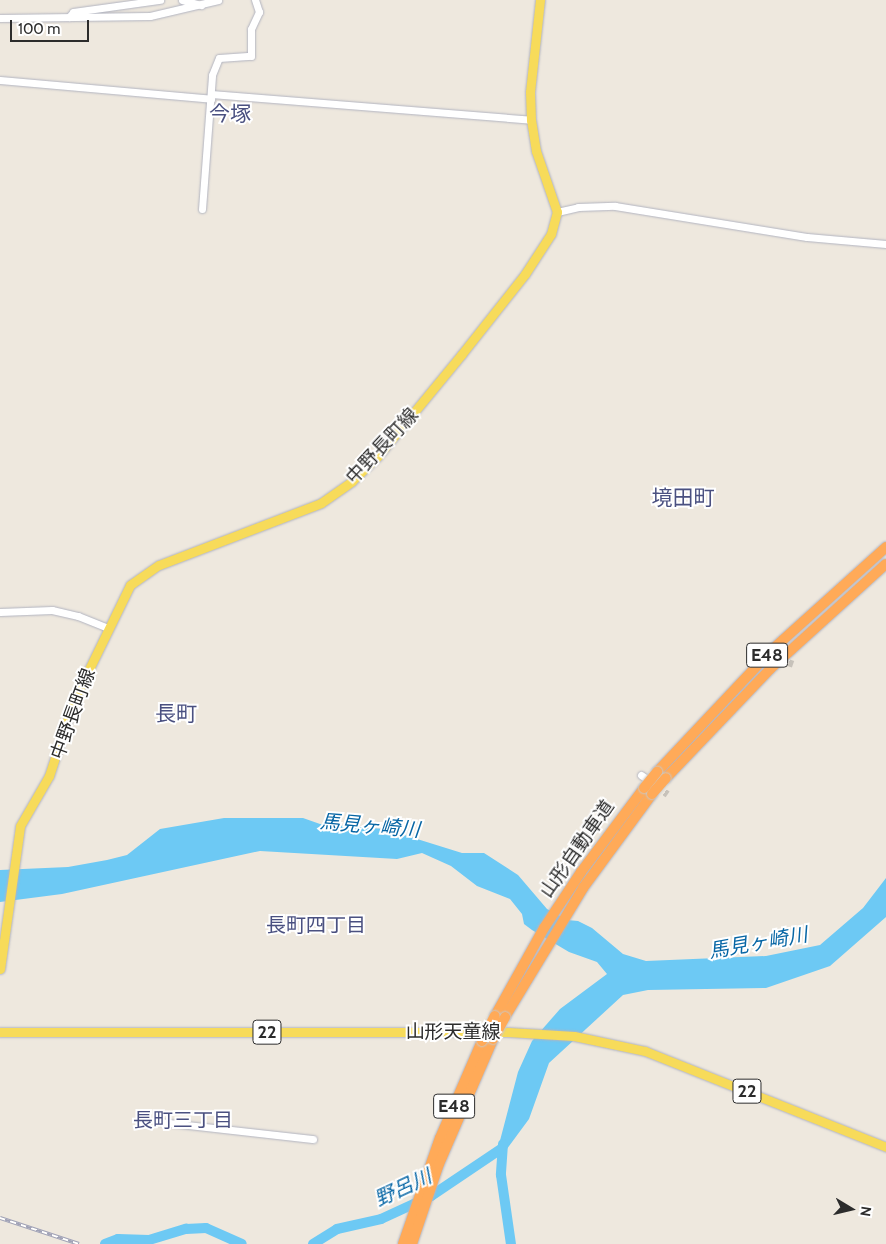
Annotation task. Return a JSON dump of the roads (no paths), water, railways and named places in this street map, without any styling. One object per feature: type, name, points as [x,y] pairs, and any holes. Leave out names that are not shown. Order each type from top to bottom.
[{"type":"highway","name":"山形自動車道","points":[[413,1241],[438,1164],[493,1040],[513,980],[544,928],[648,791],[657,772],[774,648],[886,547]]},
{"type":"highway","name":"山形自動車道","points":[[648,791],[666,778],[770,669],[886,564]]},
{"type":"highway","name":"山形自動車道","points":[[403,1244],[427,1171],[482,1041],[520,989],[607,844]]},
{"type":"main road","points":[[540,0],[530,92],[531,120],[536,151],[557,212]]},
{"type":"main road","name":"中野長町線","points":[[0,969],[5,946],[20,826],[50,776],[73,702],[125,592],[145,573],[186,554],[302,512],[322,502],[352,481],[396,435],[525,274],[551,234],[557,212]]},
{"type":"main road","name":"山形天童線","points":[[0,1032],[533,1033],[607,1041],[645,1051],[694,1069],[886,1147]]},
{"type":"street","points":[[69,17],[73,12],[160,0]]},
{"type":"street","points":[[182,0],[201,6]]},
{"type":"street","points":[[0,18],[150,16],[201,6],[218,0]]},
{"type":"street","points":[[202,210],[212,75],[219,58],[252,56],[251,29],[258,18],[255,0]]},
{"type":"street","points":[[0,80],[531,120]]},
{"type":"street","points":[[557,212],[578,207],[616,206],[807,237],[886,244]]},
{"type":"street","points":[[0,612],[52,610],[78,616],[107,628]]},
{"type":"street","points":[[161,1122],[313,1139]]},
{"type":"water","points":[[224,818],[303,818],[320,824],[385,829],[462,853],[484,853],[518,875],[547,909],[567,920],[578,921],[592,928],[623,954],[646,961],[766,956],[820,945],[863,908],[886,878],[886,917],[830,966],[766,988],[648,990],[623,995],[549,1063],[529,1119],[501,1157],[497,1152],[518,1072],[532,1041],[560,1009],[607,974],[597,962],[569,952],[532,930],[524,924],[522,914],[510,899],[477,886],[451,866],[422,853],[397,859],[260,851],[62,894],[0,902],[0,870],[68,867],[107,860],[127,855],[160,829]]},
{"type":"waterway","points":[[503,1144],[501,1175],[511,1244]]},
{"type":"waterway","name":"野呂川","points":[[313,1244],[337,1229],[381,1219],[431,1196],[501,1149]]},
{"type":"waterway","name":"野呂川","points":[[105,1244],[118,1239],[149,1240],[186,1229],[206,1228],[242,1244]]},
{"type":"tunnel","points":[[759,652],[793,664]]},
{"type":"tunnel","points":[[656,786],[668,794]]},
{"type":"railway","points":[[0,1218],[79,1244]]},
{"type":"district","name":"今塚","points":[[230,114]]},
{"type":"district","name":"境田町","points":[[683,498]]},
{"type":"district","name":"長町","points":[[176,714]]},
{"type":"district","name":"長町四丁目","points":[[316,925]]},
{"type":"district","name":"長町三丁目","points":[[183,1120]]},
{"type":"water label","name":"馬見ヶ崎川","points":[[370,826]]},
{"type":"water label","name":"馬見ヶ崎川","points":[[758,943]]}]
